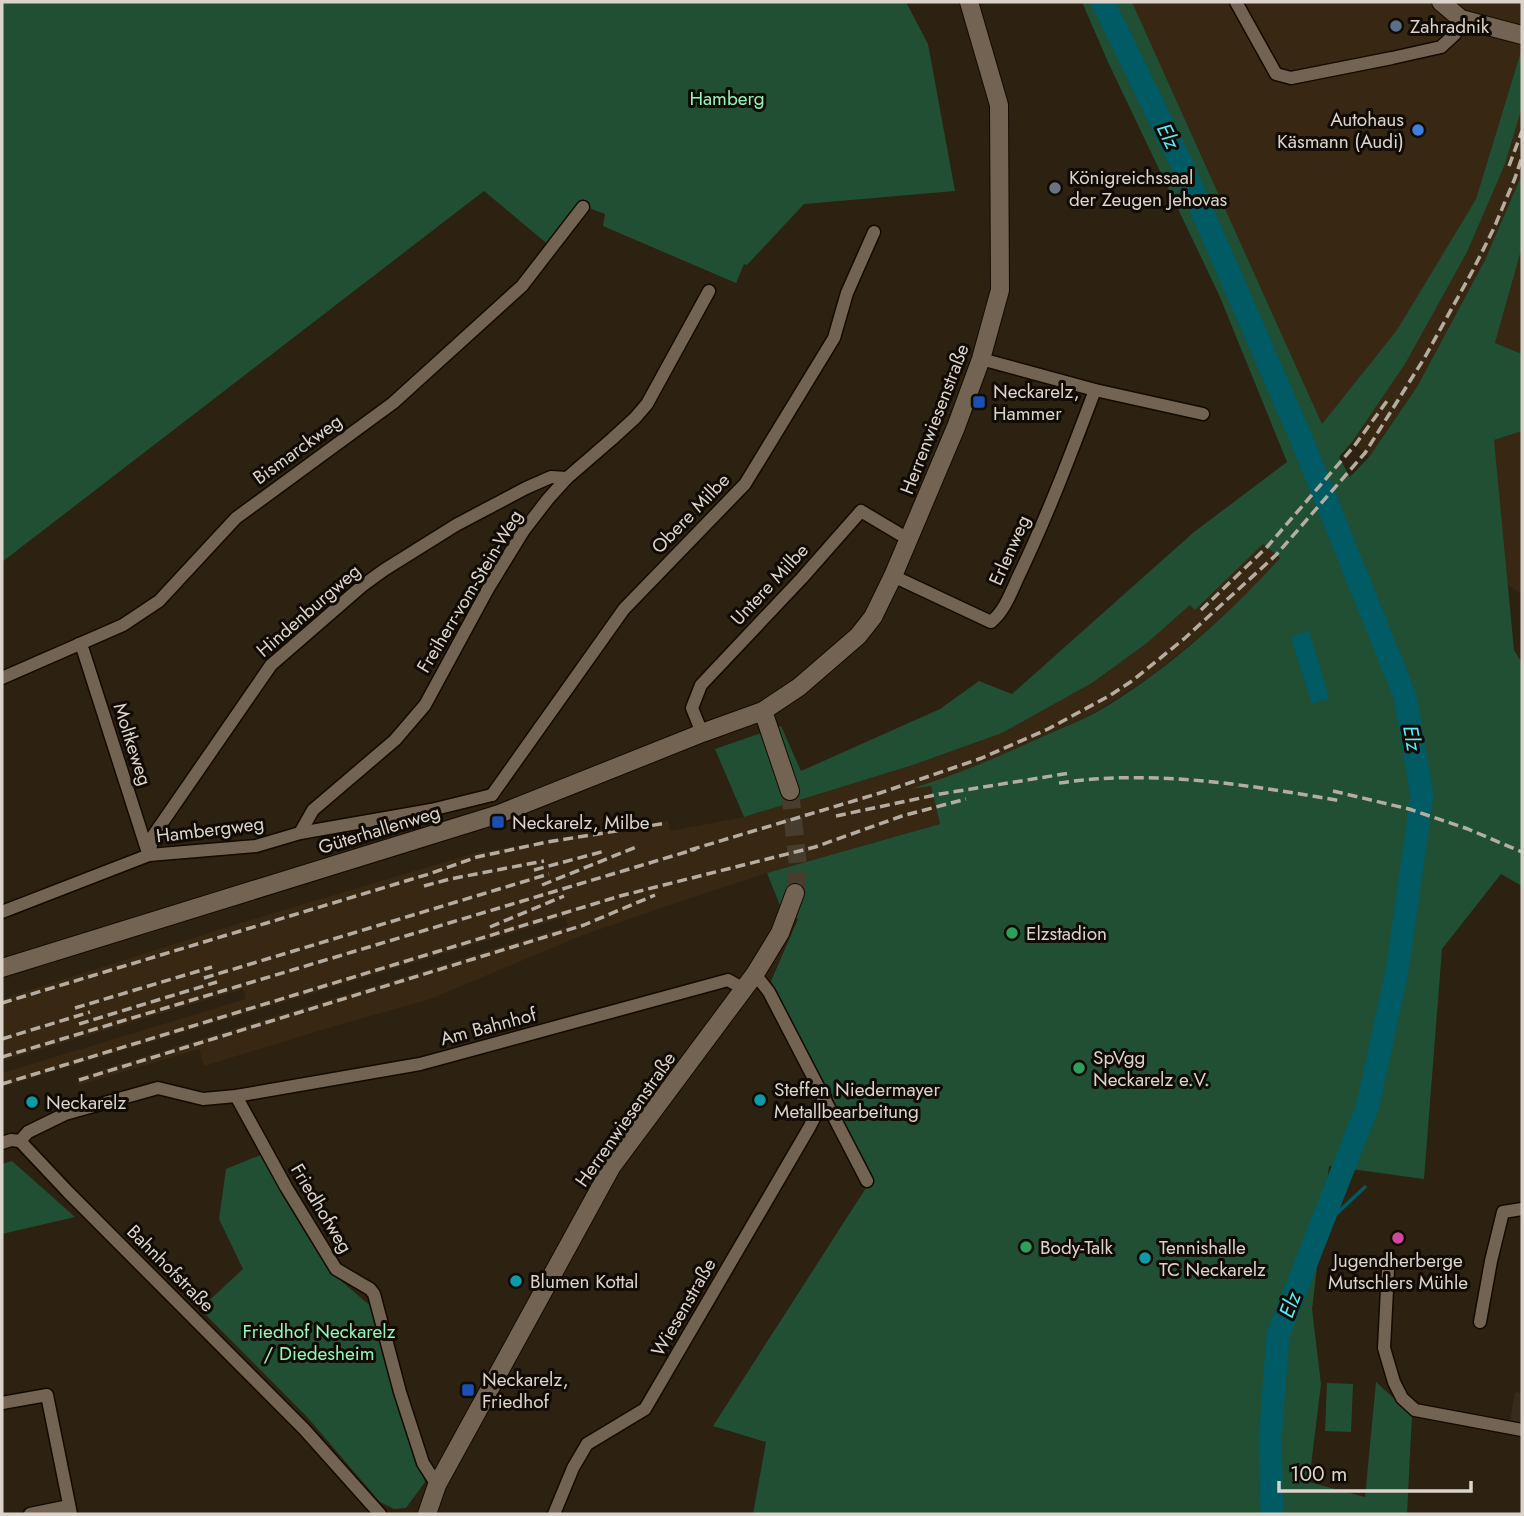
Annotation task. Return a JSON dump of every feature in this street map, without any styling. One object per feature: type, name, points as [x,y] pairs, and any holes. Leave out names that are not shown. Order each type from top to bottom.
[{"type":"street","name":"Herrenwiesenstraße","points":[[763,711],[799,687],[858,636],[873,617],[956,427],[981,359],[1000,290],[999,105],[968,2]]},
{"type":"street","points":[[1236,2],[1276,74],[1291,78],[1441,47],[1455,34],[1461,19]]},
{"type":"street","points":[[1441,2],[1461,19],[1522,35]]},
{"type":"street","name":"Bismarckweg","points":[[2,678],[123,625],[159,601],[236,518],[393,403],[522,286],[583,207]]},
{"type":"street","name":"Obere Milbe","points":[[492,795],[624,609],[745,484],[834,338],[847,293],[874,232]]},
{"type":"street","name":"Freiherr-vom-Stein-Weg","points":[[300,833],[313,810],[395,740],[425,705],[489,587],[524,530],[567,478],[635,418],[647,404],[709,291]]},
{"type":"street","points":[[981,359],[1095,390],[1203,414]]},
{"type":"street","name":"Erlenweg","points":[[893,576],[991,622],[1000,614],[1058,486],[1095,390]]},
{"type":"street","name":"Hindenburgweg","points":[[149,855],[153,836],[271,664],[384,570],[456,525],[526,488],[551,477],[567,478]]},
{"type":"street","name":"Untere Milbe","points":[[702,733],[692,708],[701,685],[862,510],[908,540]]},
{"type":"street","name":"Moltkeweg","points":[[79,644],[149,855]]},
{"type":"street","points":[[763,711],[790,790]]},
{"type":"street","name":"Güterhallenweg","points":[[2,968],[499,814],[763,711]]},
{"type":"street","points":[[492,795],[499,814]]},
{"type":"street","name":"Hambergweg","points":[[2,912],[149,855],[256,846],[300,833],[431,810],[492,795]]},
{"type":"street","name":"Herrenwiesenstraße","points":[[427,1514],[437,1485],[612,1167],[750,982],[780,933],[795,893]]},
{"type":"street","name":"Am Bahnhof","points":[[20,1141],[28,1132],[65,1114],[159,1088],[203,1099],[236,1096],[420,1064],[728,980],[750,982]]},
{"type":"street","points":[[750,982],[769,992],[867,1181]]},
{"type":"street","name":"Friedhofweg","points":[[236,1096],[286,1187],[336,1269],[374,1294],[400,1392],[423,1463],[437,1485]]},
{"type":"street","name":"Wiesenstraße","points":[[554,1513],[572,1468],[587,1444],[645,1409],[825,1097]]},
{"type":"street","points":[[2,1143],[20,1141]]},
{"type":"street","name":"Bahnhofstraße","points":[[20,1141],[304,1429],[380,1514]]},
{"type":"street","points":[[1480,1322],[1503,1212],[1522,1209]]},
{"type":"street","points":[[1388,1270],[1384,1348],[1394,1382],[1402,1398],[1415,1410],[1522,1430]]},
{"type":"street","points":[[2,1403],[47,1395],[70,1510],[30,1514]]},
{"type":"street","name":"Herrenwiesenstraße","points":[[413,1514],[437,1485]]},
{"type":"shaded area","points":[[1132,2],[1522,2],[1522,48],[1476,199],[1397,330],[1322,424]]},
{"type":"shaded area","points":[[1522,107],[1522,174],[1485,260],[1417,387],[1369,457],[1352,442],[1405,364],[1505,164]]},
{"type":"shaded area","points":[[1522,247],[1522,354],[1495,343]]},
{"type":"shaded area","points":[[1522,431],[1522,594],[1490,574],[1494,440]]},
{"type":"shaded area","points":[[1263,544],[1280,558],[1216,623],[1154,674],[1096,712],[1011,751],[917,787],[931,786],[940,824],[767,873],[578,937],[428,1000],[204,1066],[199,1049],[79,1085],[77,1077],[568,926],[565,917],[2,1087],[2,1073],[246,999],[243,989],[2,1061],[2,999],[231,926],[475,853],[668,821],[670,831],[744,817],[913,765],[1002,733],[1092,683],[1147,643],[1190,605],[1195,610]]},
{"type":"shaded area","points":[[1515,1392],[1522,1393],[1522,1423],[1510,1421]]},
{"type":"green space","name":"Hamberg","points":[[2,2],[906,2],[928,44],[955,191],[804,204],[747,265],[744,264],[736,283],[603,226],[605,214],[589,208],[557,252],[484,191],[2,562]]},
{"type":"green space","points":[[1082,2],[1132,2],[1322,424],[1397,330],[1476,199],[1522,48],[1522,107],[1505,164],[1467,252],[1405,364],[1339,457],[1350,477],[1369,457],[1417,387],[1485,260],[1522,174],[1522,247],[1495,343],[1522,354],[1522,431],[1494,440],[1514,650],[1522,663],[1522,886],[1501,874],[1442,949],[1424,1179],[1329,1166],[1312,1309],[1321,1384],[1309,1482],[1365,1497],[1376,1382],[1412,1415],[1407,1514],[753,1514],[766,1442],[713,1426],[873,1177],[771,981],[798,919],[781,908],[767,873],[940,824],[931,786],[910,789],[1011,751],[1091,715],[1122,697],[1170,662],[1217,622],[1280,558],[1263,544],[1195,610],[1190,605],[1147,643],[1092,683],[1002,733],[913,765],[744,817],[715,749],[781,726],[801,771],[940,709],[979,681],[1012,694],[1194,532],[1287,462],[1220,297]]},
{"type":"green space","name":"Friedhof Neckarelz / Diedesheim","points":[[263,1154],[334,1275],[373,1308],[400,1414],[425,1482],[406,1508],[394,1509],[380,1502],[307,1417],[200,1309],[243,1269],[219,1219],[226,1169]]},
{"type":"green space","points":[[12,1161],[75,1217],[2,1234],[2,1164]]},
{"type":"green space","points":[[1327,1383],[1353,1384],[1351,1432],[1325,1431]]},
{"type":"water","points":[[1309,631],[1329,698],[1312,704],[1291,637]]},
{"type":"waterway","name":"Elz","points":[[1103,2],[1183,167],[1301,438],[1405,696],[1422,796],[1397,971],[1368,1105],[1278,1335],[1270,1439],[1272,1514]]},
{"type":"waterway","points":[[1319,1230],[1365,1187]]},
{"type":"tunnel","points":[[790,791],[798,867],[795,893]]},
{"type":"railway","points":[[1509,166],[1522,131]]},
{"type":"railway","points":[[690,850],[880,793],[982,758],[1048,729],[1109,696],[1185,638],[1276,555],[1365,453],[1425,357],[1473,270],[1494,228],[1522,157]]},
{"type":"railway","points":[[1201,610],[1267,547],[1355,445],[1387,401]]},
{"type":"railway","points":[[836,816],[940,794],[1070,773]]},
{"type":"railway","points":[[1059,783],[1095,779],[1166,778],[1271,789],[1342,801]]},
{"type":"railway","points":[[1333,791],[1409,809],[1468,829],[1522,852]]},
{"type":"railway","points":[[2,1084],[620,896],[815,847],[902,816],[966,799]]},
{"type":"railway","points":[[2,1003],[429,874],[477,857],[547,842],[667,823]]},
{"type":"railway","points":[[542,885],[636,847]]},
{"type":"railway","points":[[2,1057],[696,849]]},
{"type":"railway","points":[[534,870],[605,851]]},
{"type":"railway","points":[[424,886],[544,861]]},
{"type":"railway","points":[[204,978],[549,874]]},
{"type":"railway","points":[[79,1080],[584,925],[655,895]]},
{"type":"railway","points":[[490,927],[564,896]]},
{"type":"railway","points":[[75,1008],[212,967]]},
{"type":"railway","points":[[79,1024],[217,982]]},
{"type":"railway","points":[[2,1039],[90,1012]]},
{"type":"place","name":"Zahradnik","points":[[1396,26]]},
{"type":"place","name":"Autohaus Käsmann (Audi)","points":[[1418,130]]},
{"type":"place","name":"Königreichssaal der Zeugen Jehovas","points":[[1055,188]]},
{"type":"place","name":"Neckarelz, Hammer","points":[[979,402]]},
{"type":"place","name":"Neckarelz, Milbe","points":[[498,822]]},
{"type":"place","name":"Elzstadion","points":[[1012,933]]},
{"type":"place","name":"SpVgg Neckarelz e.V.","points":[[1079,1068]]},
{"type":"place","name":"Steffen Niedermayer Metallbearbeitung","points":[[760,1100]]},
{"type":"place","name":"Neckarelz","points":[[32,1102]]},
{"type":"place","name":"Jugendherberge Mutschlers Mühle","points":[[1398,1238]]},
{"type":"place","name":"Body-Talk","points":[[1026,1247]]},
{"type":"place","name":"Tennishalle TC Neckarelz","points":[[1145,1258]]},
{"type":"place","name":"Blumen Kottal","points":[[516,1281]]},
{"type":"place","name":"Neckarelz, Friedhof","points":[[468,1390]]}]
